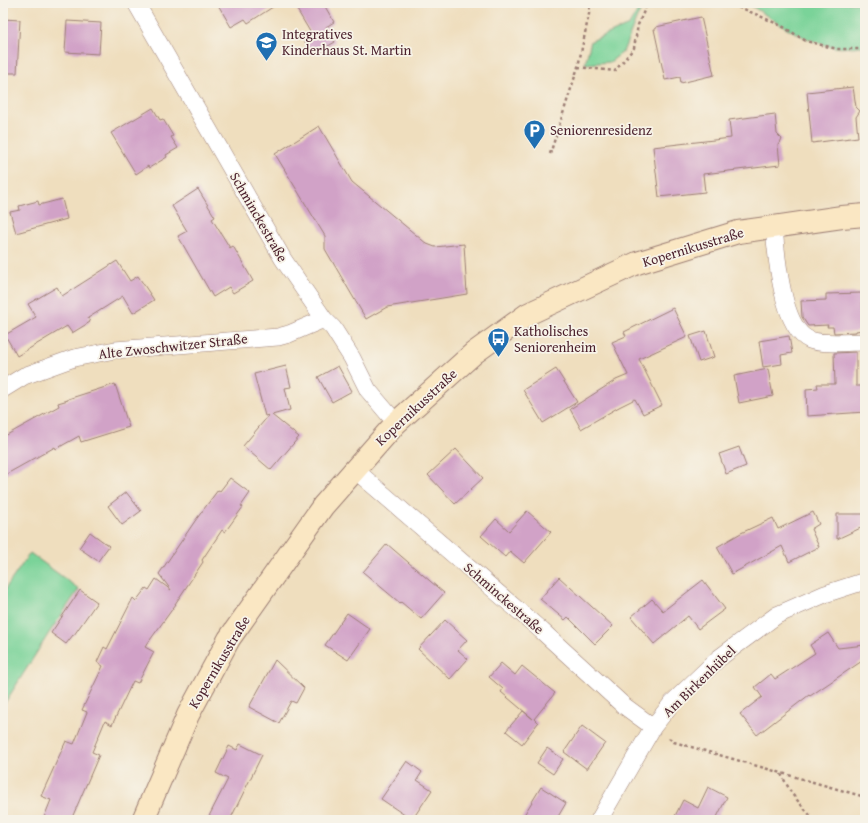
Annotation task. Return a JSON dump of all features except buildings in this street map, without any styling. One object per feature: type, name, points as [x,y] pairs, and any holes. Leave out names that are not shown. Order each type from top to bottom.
[{"type":"street","name":"Schminckestraße","points":[[136,3],[283,259],[324,319],[333,328],[352,358],[368,390],[396,423]]},
{"type":"street","name":"Kopernikusstraße","points":[[143,820],[188,715],[229,639],[322,506],[396,423],[474,353],[528,314],[637,263],[738,232],[865,215]]},
{"type":"street","points":[[774,226],[783,289],[789,312],[798,332],[810,340],[830,342],[865,342]]},
{"type":"street","name":"Alte Zwoschwitzer Straße","points":[[3,389],[24,376],[74,358],[115,350],[278,337],[289,334],[324,319]]},
{"type":"street","name":"Schminckestraße","points":[[354,469],[542,631],[623,705],[653,727]]},
{"type":"street","name":"Am Birkenhübel","points":[[599,820],[653,727],[672,703],[719,658],[777,615],[825,594],[865,581]]},
{"type":"path","points":[[550,154],[578,67],[590,14],[590,3]]},
{"type":"path","points":[[578,67],[615,71],[634,48],[638,25],[648,3]]},
{"type":"path","points":[[721,3],[744,9],[782,26],[806,40],[837,49],[865,49]]},
{"type":"path","points":[[653,727],[674,742],[865,797]]},
{"type":"path","points":[[781,774],[792,794],[814,820]]},
{"type":"green space","points":[[642,3],[646,3],[637,17],[623,52],[610,62],[585,64],[591,41],[629,25]]},
{"type":"green space","points":[[744,3],[865,3],[865,46],[838,48],[822,44],[800,35]]},
{"type":"green space","points":[[30,553],[79,589],[3,706],[3,592]]},
{"type":"place","name":"Integratives Kinderhaus St. Martin","points":[[267,62]]},
{"type":"place","name":"Seniorenresidenz","points":[[535,150]]},
{"type":"place","name":"Katholisches Seniorenheim","points":[[498,358]]}]
